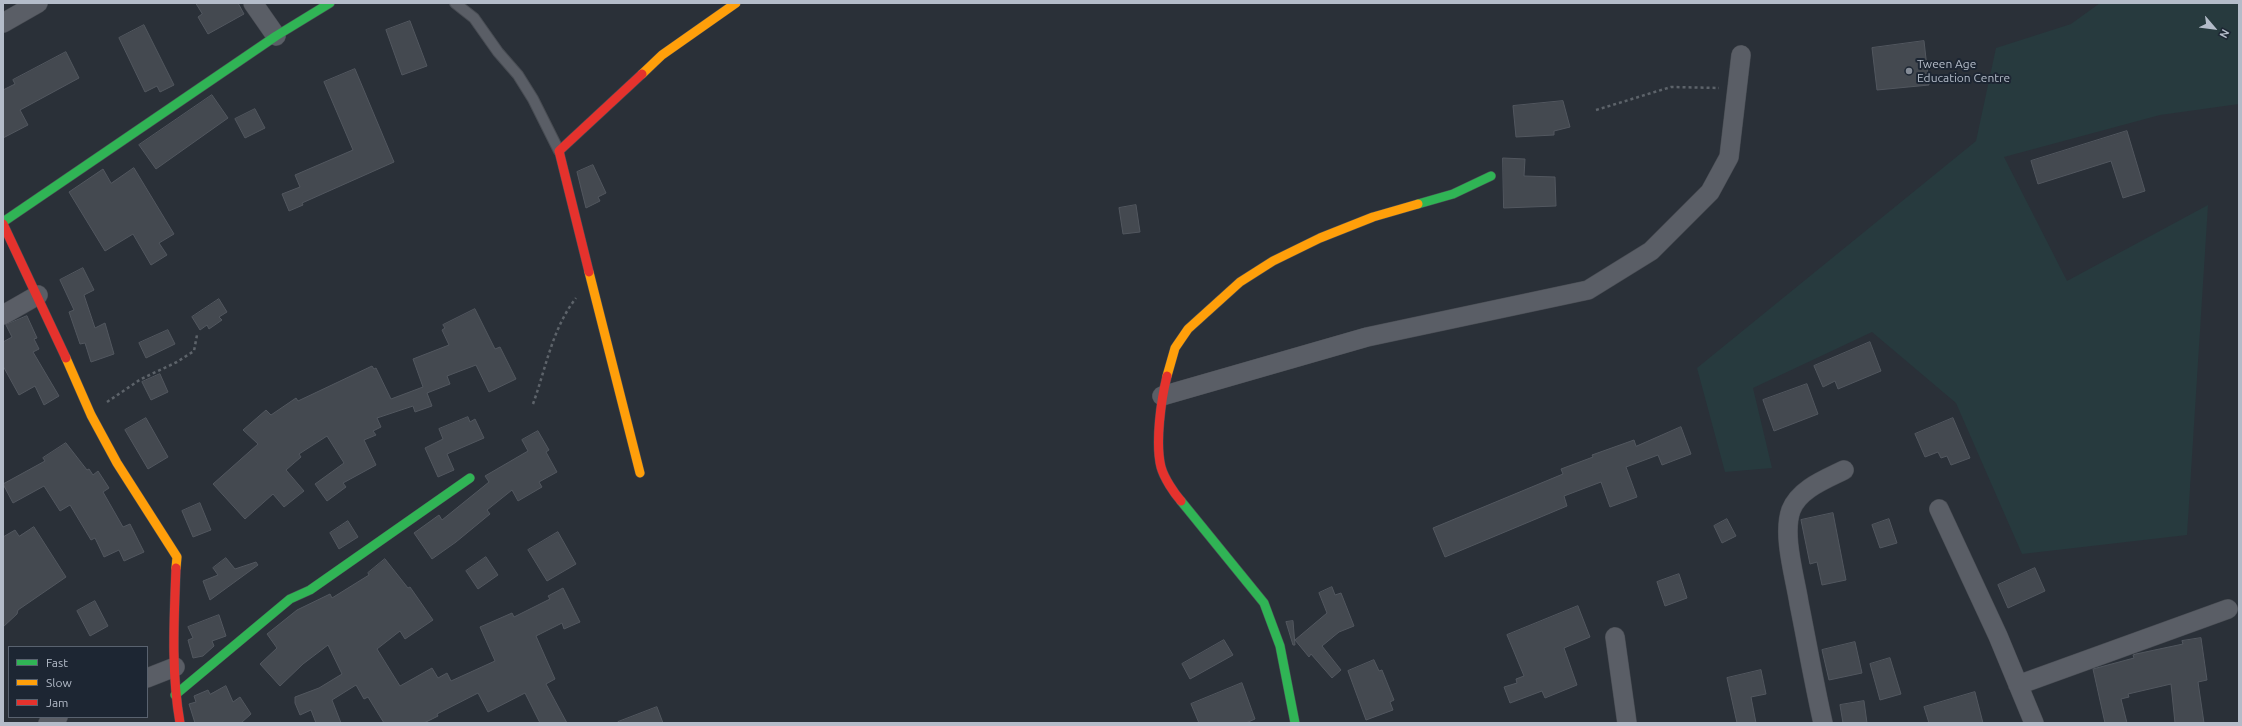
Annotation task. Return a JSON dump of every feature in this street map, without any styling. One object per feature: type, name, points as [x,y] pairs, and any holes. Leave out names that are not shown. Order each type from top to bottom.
[{"type":"street","points":[[3,23],[38,3]]},
{"type":"street","points":[[253,3],[276,36]]},
{"type":"street","points":[[180,723],[175,695],[173,639],[176,612],[177,557],[117,464],[91,415],[38,295],[3,223],[276,36],[330,3]]},
{"type":"street","points":[[640,473],[559,150],[662,55],[736,3]]},
{"type":"street","points":[[1162,396],[1367,337],[1588,290],[1651,251],[1710,192],[1729,157],[1741,55]]},
{"type":"street","points":[[1295,723],[1284,659],[1272,618],[1264,603],[1178,497],[1161,468],[1158,439],[1162,411],[1162,396],[1175,348],[1188,328],[1240,282],[1273,261],[1320,238],[1373,217],[1453,194],[1491,176]]},
{"type":"street","points":[[3,315],[38,295]]},
{"type":"street","points":[[1823,723],[1799,603],[1788,531],[1791,510],[1800,496],[1826,478],[1844,470]]},
{"type":"street","points":[[175,695],[290,599],[310,590],[470,478]]},
{"type":"street","points":[[1938,509],[1998,636],[2034,723]]},
{"type":"street","points":[[2018,685],[2228,609]]},
{"type":"street","points":[[1615,637],[1627,723]]},
{"type":"street","points":[[148,678],[175,667]]},
{"type":"lane","points":[[455,3],[474,18],[498,52],[518,75],[533,99],[559,150]]},
{"type":"path","points":[[1596,110],[1671,87],[1737,88]]},
{"type":"path","points":[[533,404],[548,356],[566,310],[582,288],[592,280]]},
{"type":"path","points":[[91,415],[141,379],[177,362],[194,351],[197,335]]},
{"type":"green space","points":[[2100,3],[2239,3],[2239,104],[2160,115],[2004,157],[2067,281],[2208,205],[2187,535],[2022,554],[1956,403],[1872,332],[1753,388],[1772,468],[1725,472],[1697,368],[1976,141],[1996,48],[2071,24]]},
{"type":"building","points":[[196,3],[238,3],[244,14],[208,34],[198,17],[202,14]]},
{"type":"building","points":[[410,21],[427,66],[402,75],[386,30]]},
{"type":"building","points":[[144,25],[174,85],[160,92],[157,86],[145,92],[119,38]]},
{"type":"building","points":[[1924,41],[1929,85],[1877,90],[1872,48]]},
{"type":"building","points":[[66,52],[79,78],[20,110],[28,125],[3,138],[3,90],[15,84],[13,80]]},
{"type":"building","points":[[355,69],[394,162],[302,203],[303,205],[289,211],[282,194],[300,187],[295,175],[353,150],[324,82]]},
{"type":"building","points":[[212,95],[228,118],[156,169],[139,145]]},
{"type":"building","points":[[1563,101],[1570,127],[1554,131],[1554,135],[1516,137],[1513,106]]},
{"type":"building","points":[[255,109],[265,128],[245,138],[235,119]]},
{"type":"building","points":[[2127,131],[2145,191],[2123,198],[2111,161],[2038,184],[2031,161]]},
{"type":"building","points":[[1503,158],[1525,159],[1524,176],[1555,177],[1556,206],[1504,208]]},
{"type":"building","points":[[593,165],[606,193],[598,197],[600,201],[586,208],[577,172]]},
{"type":"building","points":[[134,168],[174,234],[159,243],[167,255],[151,265],[133,234],[105,251],[69,192],[103,169],[111,183]]},
{"type":"building","points":[[1136,205],[1140,232],[1123,234],[1119,208]]},
{"type":"building","points":[[83,268],[94,290],[84,295],[95,328],[105,323],[114,354],[91,362],[85,343],[80,344],[69,312],[74,310],[60,280]]},
{"type":"building","points":[[219,299],[227,312],[219,317],[222,320],[209,329],[207,325],[200,330],[192,317]]},
{"type":"building","points":[[475,309],[495,349],[500,347],[516,379],[489,392],[476,365],[447,376],[450,384],[427,393],[432,406],[415,412],[413,406],[377,418],[381,427],[373,431],[376,435],[364,440],[376,465],[343,483],[346,487],[327,501],[315,484],[344,463],[327,436],[299,454],[301,457],[286,470],[304,491],[284,507],[273,494],[245,519],[213,484],[258,444],[243,430],[266,410],[271,415],[296,398],[298,401],[372,366],[374,369],[376,368],[391,399],[423,387],[413,359],[449,345],[442,330],[445,328],[443,325]]},
{"type":"building","points":[[27,316],[37,338],[34,339],[39,349],[33,352],[59,396],[44,405],[35,386],[19,395],[3,366],[3,342],[12,337],[6,325]]},
{"type":"building","points":[[168,330],[175,344],[146,358],[139,343]]},
{"type":"building","points":[[1870,342],[1881,371],[1838,389],[1835,381],[1823,387],[1814,366]]},
{"type":"building","points":[[160,374],[168,392],[151,400],[142,382]]},
{"type":"building","points":[[1807,384],[1818,414],[1774,431],[1763,400]]},
{"type":"building","points":[[468,417],[470,422],[475,419],[484,438],[447,454],[454,470],[438,477],[425,448],[443,439],[439,429]]},
{"type":"building","points":[[146,418],[168,457],[148,469],[125,430]]},
{"type":"building","points":[[1953,418],[1970,458],[1951,465],[1947,456],[1941,458],[1938,452],[1925,457],[1915,434]]},
{"type":"building","points":[[1681,427],[1691,454],[1662,465],[1658,455],[1626,467],[1637,497],[1610,507],[1601,482],[1564,496],[1567,506],[1445,557],[1433,528],[1563,474],[1561,469],[1593,457],[1592,455],[1634,440],[1636,446]]},
{"type":"building","points":[[538,431],[549,450],[546,452],[557,472],[539,482],[542,487],[518,501],[512,490],[487,510],[490,514],[456,542],[432,559],[414,533],[439,515],[442,520],[489,482],[485,476],[528,451],[522,440]]},
{"type":"building","points":[[66,443],[87,470],[89,469],[93,475],[98,471],[109,488],[103,492],[123,527],[130,524],[144,552],[124,561],[119,550],[104,557],[95,538],[91,540],[70,505],[60,511],[44,486],[13,503],[3,484],[45,461],[43,458]]},
{"type":"building","points":[[200,503],[211,530],[193,537],[182,511]]},
{"type":"building","points":[[1833,513],[1846,580],[1822,585],[1817,562],[1810,564],[1801,520]]},
{"type":"building","points":[[1727,519],[1736,536],[1722,543],[1714,526]]},
{"type":"building","points":[[1889,519],[1897,543],[1880,548],[1872,525]]},
{"type":"building","points":[[348,521],[358,537],[339,549],[330,533]]},
{"type":"building","points":[[34,527],[66,577],[18,610],[17,614],[3,627],[3,537],[15,530],[19,536]]},
{"type":"building","points":[[558,532],[576,564],[547,581],[528,550]]},
{"type":"building","points":[[486,557],[498,575],[478,589],[466,571]]},
{"type":"building","points":[[226,558],[235,569],[256,562],[258,565],[210,600],[203,581],[218,575],[213,568]]},
{"type":"building","points":[[385,559],[408,588],[410,587],[433,620],[405,639],[400,631],[377,649],[400,686],[432,668],[438,678],[447,673],[451,681],[495,661],[480,627],[512,613],[514,617],[550,599],[548,596],[563,588],[580,622],[564,629],[562,623],[536,636],[555,679],[546,684],[567,723],[540,723],[525,693],[488,712],[478,693],[437,714],[438,716],[424,723],[384,723],[368,697],[364,699],[356,685],[332,700],[341,723],[316,723],[311,710],[300,715],[295,703],[295,697],[319,688],[342,674],[328,645],[303,664],[280,686],[260,664],[277,648],[267,634],[297,610],[330,594],[332,598],[369,575],[368,573]]},
{"type":"building","points":[[2035,568],[2045,591],[2008,608],[1998,585]]},
{"type":"building","points":[[1679,574],[1687,598],[1665,606],[1657,582]]},
{"type":"building","points":[[1332,587],[1335,595],[1341,593],[1354,626],[1339,632],[1322,646],[1341,670],[1332,678],[1311,654],[1309,657],[1295,640],[1327,613],[1319,593]]},
{"type":"building","points":[[95,601],[108,626],[90,636],[77,611]]},
{"type":"building","points":[[1578,606],[1590,637],[1564,648],[1577,685],[1545,698],[1542,691],[1510,703],[1504,687],[1517,683],[1516,679],[1524,676],[1507,635]]},
{"type":"building","points":[[219,615],[226,636],[212,641],[214,646],[203,656],[193,658],[188,640],[193,638],[188,627]]},
{"type":"building","points":[[1293,621],[1295,645],[1293,645],[1286,622]]},
{"type":"building","points":[[2201,638],[2207,680],[2198,682],[2204,723],[2175,723],[2171,684],[2128,694],[2129,697],[2121,699],[2127,723],[2105,723],[2093,669],[2134,658],[2133,655],[2136,654],[2183,644],[2182,641]]},
{"type":"building","points":[[1224,640],[1233,655],[1190,679],[1182,664]]},
{"type":"building","points":[[1855,642],[1862,673],[1829,680],[1822,650]]},
{"type":"building","points":[[1890,658],[1901,694],[1880,700],[1870,664]]},
{"type":"building","points":[[1374,660],[1379,671],[1382,670],[1394,700],[1390,702],[1393,710],[1366,720],[1348,671]]},
{"type":"building","points":[[1761,670],[1766,694],[1751,697],[1756,723],[1737,723],[1727,678]]},
{"type":"building","points":[[1242,683],[1255,719],[1246,723],[1199,723],[1191,704]]},
{"type":"building","points":[[226,686],[233,702],[240,697],[251,714],[241,723],[195,723],[189,704],[196,702],[194,696],[208,690],[210,694]]},
{"type":"building","points":[[1975,692],[1983,723],[1929,723],[1924,707]]},
{"type":"building","points":[[1864,701],[1867,723],[1843,723],[1840,705]]},
{"type":"building","points":[[657,707],[663,723],[618,723],[618,722]]},
{"type":"traffic: fast","points":[[3,222],[276,36],[330,3]]},
{"type":"traffic: fast","points":[[1418,204],[1453,194],[1491,176]]},
{"type":"traffic: fast","points":[[175,695],[290,599],[310,590],[470,478]]},
{"type":"traffic: fast","points":[[1181,501],[1264,603],[1280,646],[1295,723]]},
{"type":"traffic: slow","points":[[642,74],[662,55],[736,3]]},
{"type":"traffic: slow","points":[[1167,376],[1175,348],[1188,329],[1240,282],[1273,261],[1320,238],[1373,217],[1418,204]]},
{"type":"traffic: slow","points":[[589,272],[640,473]]},
{"type":"traffic: slow","points":[[66,358],[91,415],[117,463],[177,557],[176,568]]},
{"type":"traffic: jam","points":[[589,272],[559,151],[642,74]]},
{"type":"traffic: jam","points":[[3,224],[66,358]]},
{"type":"traffic: jam","points":[[1167,376],[1160,422],[1159,457],[1164,476],[1172,490],[1181,501]]},
{"type":"traffic: jam","points":[[176,568],[174,665],[180,723]]},
{"type":"place","name":"Tween Age Education Centre","points":[[1909,71]]}]
